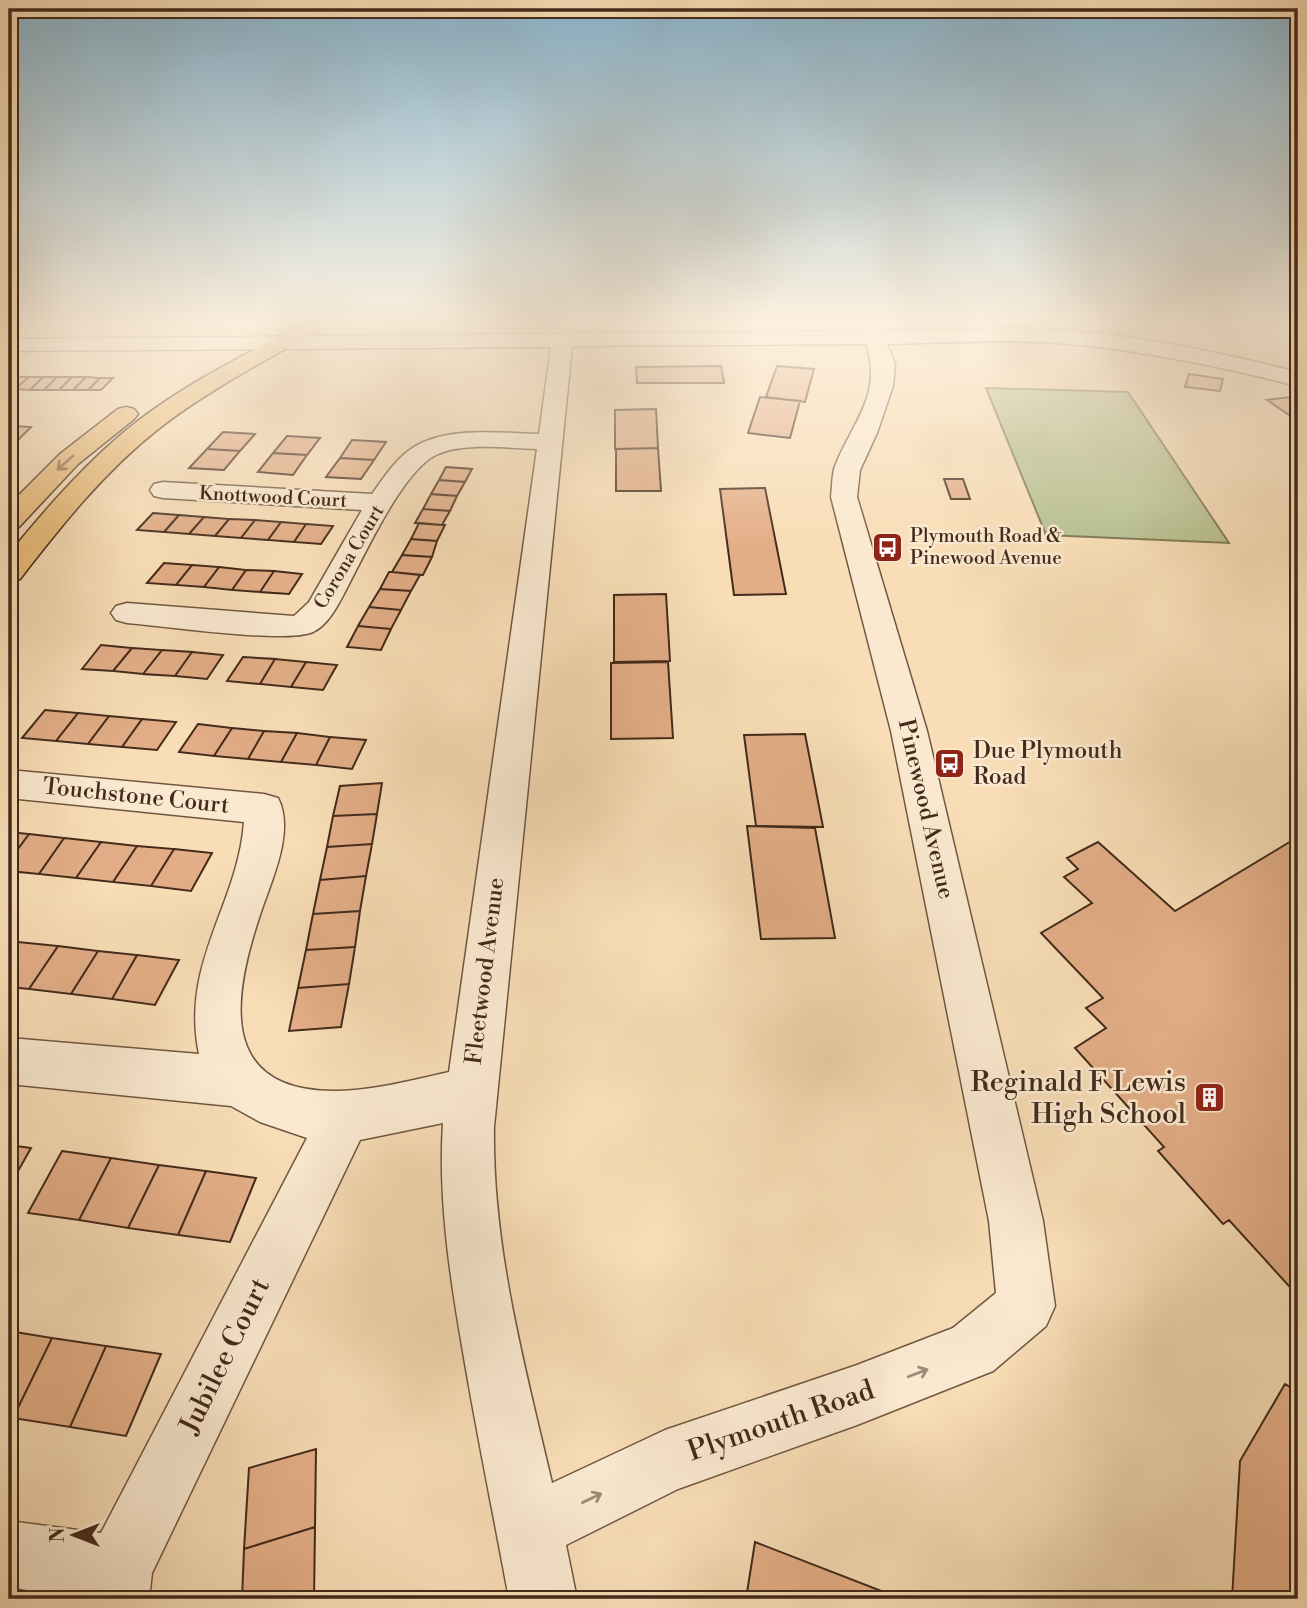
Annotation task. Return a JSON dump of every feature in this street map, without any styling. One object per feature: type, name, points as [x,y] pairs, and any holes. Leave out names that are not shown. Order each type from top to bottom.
[{"type":"main road","points":[[9,521],[44,483],[102,432],[152,397]]},
{"type":"main road","points":[[9,573],[67,501],[148,425],[187,397]]},
{"type":"street","name":"Fleetwood Avenue","points":[[543,1599],[531,1528],[485,1317],[469,1185],[468,1147],[471,1093],[556,397]]},
{"type":"street","name":"Pinewood Avenue","points":[[878,397],[847,470],[844,497],[909,731],[1016,1221],[1026,1306]]},
{"type":"street","name":"Corona Court","points":[[127,613],[288,627],[304,624],[321,608],[404,467],[417,455],[428,449],[481,442],[551,442]]},
{"type":"street","name":"Knottwood Court","points":[[163,490],[382,503]]},
{"type":"street","name":"Touchstone Court","points":[[9,784],[264,809],[264,836],[218,988],[216,1022],[222,1052],[236,1082]]},
{"type":"street","points":[[9,1061],[236,1082],[253,1093],[293,1110],[314,1114],[345,1116],[471,1093]]},
{"type":"street","name":"Jubilee Court","points":[[117,1584],[345,1116]]},
{"type":"street","name":"Plymouth Road","points":[[531,1528],[665,1462],[858,1395],[972,1350],[1026,1306]]},
{"type":"street","points":[[9,1554],[117,1584]]},
{"type":"green space","points":[[990,397],[1131,397],[1229,543],[1046,535]]},
{"type":"building","points":[[760,397],[800,401],[790,438],[748,433]]},
{"type":"building","points":[[766,397],[806,397],[805,402]]},
{"type":"building","points":[[1290,397],[1298,403],[1298,414],[1289,415],[1267,400]]},
{"type":"building","points":[[656,409],[658,448],[615,449],[615,410]]},
{"type":"building","points":[[14,426],[31,427],[13,445],[9,445],[9,432]]},
{"type":"building","points":[[223,432],[255,434],[240,451],[207,449]]},
{"type":"building","points":[[287,436],[320,438],[307,455],[273,453]]},
{"type":"building","points":[[352,440],[386,442],[374,460],[340,458]]},
{"type":"building","points":[[658,448],[661,491],[616,491],[616,449]]},
{"type":"building","points":[[207,449],[240,451],[224,470],[189,468]]},
{"type":"building","points":[[273,453],[307,455],[293,475],[258,472]]},
{"type":"building","points":[[340,458],[374,460],[361,479],[326,477]]},
{"type":"building","points":[[446,467],[472,469],[465,482],[439,480]]},
{"type":"building","points":[[944,479],[963,479],[970,499],[951,499]]},
{"type":"building","points":[[439,480],[465,482],[457,496],[431,494]]},
{"type":"building","points":[[765,488],[786,594],[734,595],[720,489]]},
{"type":"building","points":[[431,494],[457,496],[450,511],[423,509]]},
{"type":"building","points":[[423,509],[450,511],[442,525],[415,523]]},
{"type":"building","points":[[153,513],[179,515],[164,532],[137,530]]},
{"type":"building","points":[[179,515],[204,517],[189,534],[164,532]]},
{"type":"building","points":[[204,517],[229,519],[215,536],[189,534]]},
{"type":"building","points":[[229,519],[255,520],[241,538],[215,536]]},
{"type":"building","points":[[255,520],[281,522],[268,540],[241,538]]},
{"type":"building","points":[[281,522],[306,524],[294,542],[268,540]]},
{"type":"building","points":[[419,523],[445,525],[437,541],[411,539]]},
{"type":"building","points":[[306,524],[333,526],[321,544],[294,542]]},
{"type":"building","points":[[411,539],[437,541],[432,557],[402,555]]},
{"type":"building","points":[[402,555],[432,557],[423,575],[392,572]]},
{"type":"building","points":[[164,563],[192,565],[176,585],[147,583]]},
{"type":"building","points":[[192,565],[219,567],[204,587],[176,585]]},
{"type":"building","points":[[219,567],[246,570],[232,590],[204,587]]},
{"type":"building","points":[[246,570],[274,571],[260,592],[232,590]]},
{"type":"building","points":[[274,571],[302,574],[289,594],[260,592]]},
{"type":"building","points":[[389,572],[420,575],[411,591],[380,589]]},
{"type":"building","points":[[380,589],[411,591],[401,610],[369,607]]},
{"type":"building","points":[[666,594],[670,661],[614,662],[614,595]]},
{"type":"building","points":[[369,607],[401,610],[391,629],[358,626]]},
{"type":"building","points":[[358,626],[391,629],[381,650],[347,647]]},
{"type":"building","points":[[101,645],[132,648],[113,671],[82,669]]},
{"type":"building","points":[[132,648],[162,650],[143,674],[113,671]]},
{"type":"building","points":[[162,650],[192,652],[175,676],[143,674]]},
{"type":"building","points":[[192,652],[223,655],[207,679],[175,676]]},
{"type":"building","points":[[243,657],[275,659],[260,684],[227,681]]},
{"type":"building","points":[[275,659],[306,662],[291,687],[260,684]]},
{"type":"building","points":[[306,662],[337,665],[323,690],[291,687]]},
{"type":"building","points":[[668,662],[673,738],[611,739],[611,663]]},
{"type":"building","points":[[45,710],[78,713],[56,741],[22,738]]},
{"type":"building","points":[[78,713],[109,716],[88,744],[56,741]]},
{"type":"building","points":[[109,716],[142,719],[122,747],[88,744]]},
{"type":"building","points":[[142,719],[176,722],[157,750],[122,747]]},
{"type":"building","points":[[198,724],[232,728],[214,756],[179,752]]},
{"type":"building","points":[[232,728],[264,731],[248,759],[214,756]]},
{"type":"building","points":[[264,731],[297,733],[281,762],[248,759]]},
{"type":"building","points":[[297,733],[330,737],[316,765],[281,762]]},
{"type":"building","points":[[805,734],[823,827],[756,826],[744,735]]},
{"type":"building","points":[[330,737],[366,740],[352,769],[316,765]]},
{"type":"building","points":[[382,783],[377,814],[333,816],[340,786]]},
{"type":"building","points":[[377,814],[372,844],[327,847],[333,816]]},
{"type":"building","points":[[747,826],[815,828],[835,938],[761,939]]},
{"type":"building","points":[[9,832],[29,834],[9,861]]},
{"type":"building","points":[[29,834],[64,838],[39,874],[9,871],[9,861]]},
{"type":"building","name":"Reginald F Lewis High School","points":[[1298,837],[1298,1296],[1229,1220],[1223,1224],[1158,1151],[1164,1147],[1075,1048],[1106,1028],[1086,1008],[1103,998],[1041,933],[1092,903],[1064,877],[1078,869],[1067,858],[1098,842],[1175,911]]},
{"type":"building","points":[[64,838],[101,842],[76,878],[39,874]]},
{"type":"building","points":[[101,842],[137,846],[113,882],[76,878]]},
{"type":"building","points":[[372,844],[366,876],[320,880],[327,847]]},
{"type":"building","points":[[137,846],[174,849],[151,886],[113,882]]},
{"type":"building","points":[[174,849],[212,853],[191,891],[151,886]]},
{"type":"building","points":[[366,876],[360,911],[313,914],[320,880]]},
{"type":"building","points":[[360,911],[355,947],[306,950],[313,914]]},
{"type":"building","points":[[18,942],[58,946],[29,989],[9,987],[9,954]]},
{"type":"building","points":[[58,946],[98,951],[71,994],[29,989]]},
{"type":"building","points":[[355,947],[349,984],[298,988],[306,950]]},
{"type":"building","points":[[98,951],[137,955],[112,999],[71,994]]},
{"type":"building","points":[[137,955],[179,960],[155,1005],[112,999]]},
{"type":"building","points":[[349,984],[341,1027],[289,1031],[298,988]]},
{"type":"building","points":[[9,1145],[31,1148],[9,1187]]},
{"type":"building","points":[[62,1151],[111,1158],[79,1220],[28,1213]]},
{"type":"building","points":[[111,1158],[159,1165],[128,1228],[79,1220]]},
{"type":"building","points":[[159,1165],[206,1171],[178,1235],[128,1228]]},
{"type":"building","points":[[206,1171],[256,1178],[230,1242],[178,1235]]},
{"type":"building","points":[[9,1331],[52,1338],[13,1418],[9,1417]]},
{"type":"building","points":[[52,1338],[106,1346],[70,1427],[13,1418]]},
{"type":"building","points":[[106,1346],[161,1354],[126,1436],[70,1427]]},
{"type":"building","points":[[1285,1384],[1298,1392],[1298,1599],[1232,1599],[1240,1461]]},
{"type":"building","points":[[316,1449],[315,1527],[244,1549],[249,1468]]},
{"type":"building","points":[[315,1527],[314,1599],[242,1599],[244,1549]]},
{"type":"building","points":[[755,1542],[902,1599],[746,1599]]},
{"type":"place","name":"Plymouth Road & Pinewood Avenue","points":[[887,547]]},
{"type":"place","name":"Due Plymouth Road","points":[[950,764]]},
{"type":"place","name":"Reginald F Lewis High School","points":[[1209,1098]]}]
